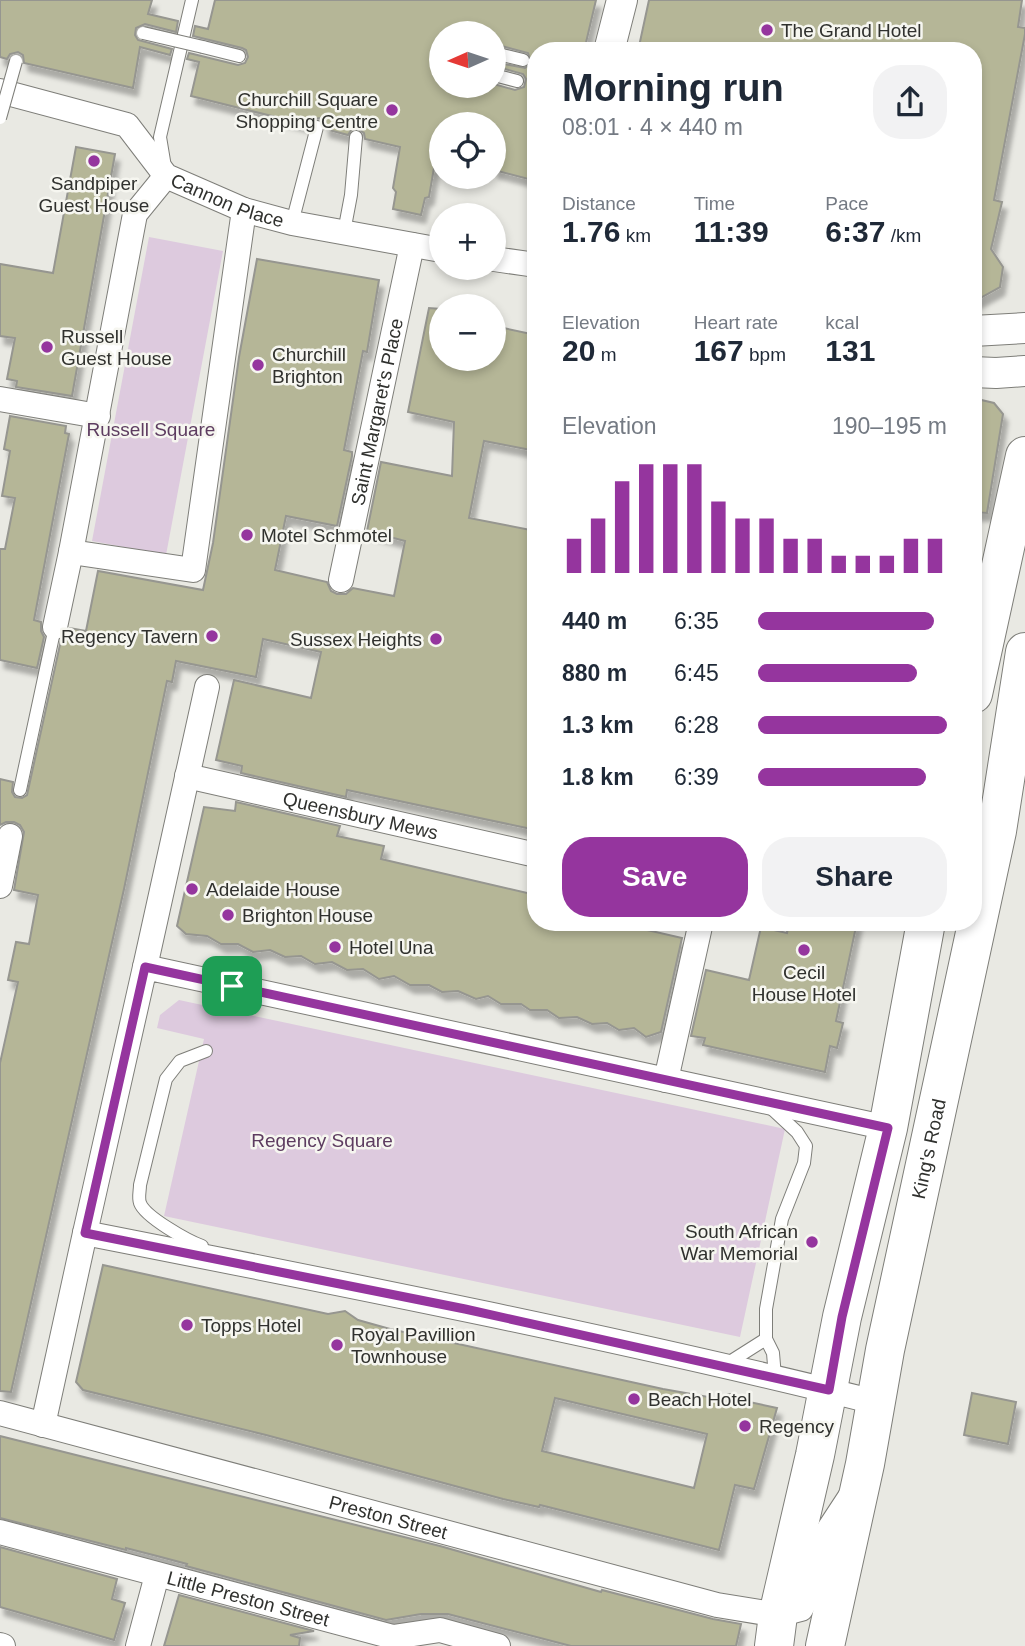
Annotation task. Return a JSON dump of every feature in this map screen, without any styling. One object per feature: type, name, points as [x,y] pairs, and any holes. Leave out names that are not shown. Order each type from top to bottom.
[{"type":"main road","points":[[982,653],[1025,456]]},
{"type":"main road","name":"King's Road","points":[[985,829],[1025,652]]},
{"type":"main road","points":[[776,1631],[829,1390],[842,1317],[888,1128],[924,931]]},
{"type":"main road","name":"King's Road","points":[[825,1646],[862,1479],[965,931]]},
{"type":"street","points":[[611,42],[622,0]]},
{"type":"street","name":"Cannon Place","points":[[0,91],[127,125],[166,176],[244,210],[292,223],[429,248]]},
{"type":"street","points":[[54,627],[98,416],[135,215],[166,176]]},
{"type":"street","points":[[71,552],[193,570],[244,210]]},
{"type":"street","name":"Saint Margaret's Place","points":[[341,580],[412,245]]},
{"type":"street","points":[[506,260],[527,264]]},
{"type":"street","points":[[982,330],[1025,328]]},
{"type":"street","points":[[982,372],[1025,371]]},
{"type":"street","points":[[0,400],[98,416]]},
{"type":"street","points":[[43,1425],[207,687]]},
{"type":"street","name":"Queensbury Mews","points":[[187,776],[527,853]]},
{"type":"street","points":[[0,886],[10,836]]},
{"type":"street","points":[[666,1080],[699,931]]},
{"type":"street","points":[[145,967],[888,1128]]},
{"type":"street","points":[[85,1233],[465,1309],[775,1377],[875,1402]]},
{"type":"street","name":"Preston Street","points":[[0,1413],[718,1605],[776,1631]]},
{"type":"street","points":[[776,1631],[801,1609],[814,1585],[829,1529],[862,1479]]},
{"type":"street","name":"Little Preston Street","points":[[0,1532],[393,1637],[440,1630],[498,1646]]},
{"type":"street","points":[[138,1646],[157,1575]]},
{"type":"lane","points":[[166,176],[160,137],[192,0]]},
{"type":"lane","points":[[143,33],[239,55]]},
{"type":"lane","points":[[506,56],[523,60]]},
{"type":"lane","points":[[0,118],[16,61]]},
{"type":"lane","points":[[506,78],[517,80]]},
{"type":"lane","points":[[292,223],[317,127]]},
{"type":"lane","points":[[344,232],[351,195],[356,136]]},
{"type":"lane","points":[[20,790],[54,627]]},
{"type":"lane","points":[[206,1051],[180,1061],[166,1079],[140,1185],[141,1203],[146,1211],[187,1241],[278,1272]]},
{"type":"lane","points":[[764,1102],[797,1132],[806,1146],[804,1163],[782,1219],[766,1309],[765,1339],[772,1353],[775,1377]]},
{"type":"lane","points":[[723,1367],[765,1339]]},
{"type":"green space","name":"Russell Square","points":[[149,237],[223,251],[166,555],[92,541]]},
{"type":"green space","name":"Regency Square","points":[[179,1000],[785,1129],[740,1337],[164,1216],[204,1039],[157,1028],[160,1015]]},
{"type":"building","points":[[0,0],[152,0],[148,14],[178,21],[176,32],[145,24],[136,28],[135,35],[138,40],[172,49],[170,55],[140,47],[133,88],[24,63],[23,55],[18,52],[10,54],[7,59],[0,57]]},
{"type":"building","name":"Churchill Square Shopping Centre","points":[[215,0],[596,0],[586,42],[527,42],[527,53],[506,47],[506,21],[429,21],[429,98],[506,98],[506,87],[515,90],[524,87],[526,79],[523,74],[506,69],[506,64],[527,66],[527,179],[506,173],[506,112],[429,112],[430,189],[421,215],[393,209],[396,192],[393,188],[400,147],[365,139],[364,133],[357,128],[352,129],[348,135],[325,129],[324,121],[319,118],[311,120],[308,125],[191,96],[199,62],[187,59],[189,53],[238,65],[245,63],[248,57],[246,50],[242,48],[193,36],[195,26],[208,29]]},
{"type":"building","points":[[649,0],[1022,0],[1018,27],[1025,28],[1025,34],[994,200],[1002,202],[991,249],[1003,267],[1000,287],[982,297],[982,42],[640,42]]},
{"type":"building","points":[[76,147],[115,154],[72,396],[16,387],[17,381],[7,379],[15,338],[0,336],[0,264],[53,273]]},
{"type":"building","points":[[257,259],[379,280],[367,352],[363,351],[344,450],[352,452],[352,456],[337,526],[286,516],[275,570],[327,582],[331,591],[337,594],[346,594],[353,588],[394,596],[405,541],[367,531],[381,462],[452,476],[454,422],[408,412],[429,308],[429,371],[506,371],[506,329],[527,333],[527,449],[484,441],[469,518],[527,529],[527,828],[347,790],[346,797],[241,773],[242,766],[216,760],[234,680],[311,698],[321,652],[263,639],[256,677],[176,661],[172,682],[167,681],[124,889],[11,1392],[0,1391],[0,1063],[18,982],[8,980],[16,942],[29,944],[38,895],[14,890],[24,832],[20,825],[14,822],[0,825],[0,779],[13,782],[12,792],[15,797],[22,798],[27,795],[61,640],[70,628],[86,631],[98,571],[203,590],[213,543],[239,357]]},
{"type":"building","points":[[982,400],[994,403],[1003,414],[987,513],[982,513]]},
{"type":"building","points":[[10,416],[66,426],[65,433],[69,434],[34,620],[41,622],[44,637],[37,668],[0,660],[0,549],[5,549],[15,498],[2,496],[10,451],[4,449]]},
{"type":"building","points":[[236,802],[340,826],[337,836],[384,846],[381,859],[527,893],[527,931],[651,931],[682,938],[661,1032],[646,1037],[634,1028],[619,1030],[607,1023],[592,1024],[577,1017],[559,1018],[547,1010],[530,1010],[521,1004],[501,1004],[488,996],[476,999],[458,991],[442,992],[429,985],[410,985],[394,976],[379,979],[363,969],[347,970],[332,962],[315,964],[301,956],[285,957],[270,950],[253,952],[238,944],[221,944],[207,936],[186,934],[177,926],[204,807],[235,811]]},
{"type":"building","points":[[760,931],[855,931],[836,1021],[843,1023],[837,1048],[830,1046],[825,1072],[703,1045],[705,1038],[691,1036],[706,970],[749,980]]},
{"type":"building","points":[[103,1265],[328,1314],[345,1311],[358,1320],[390,1329],[663,1389],[714,1398],[730,1394],[740,1400],[777,1408],[754,1489],[735,1485],[719,1550],[540,1505],[539,1507],[503,1499],[266,1435],[83,1390],[76,1382]],"holes":[[[555,1398],[707,1434],[694,1488],[542,1451]]]},
{"type":"building","points":[[972,1393],[1016,1402],[1008,1444],[964,1435]]},
{"type":"building","points":[[0,1436],[440,1546],[601,1592],[602,1590],[741,1624],[736,1646],[571,1646],[448,1614],[421,1614],[386,1620],[157,1556],[0,1518]]},
{"type":"building","points":[[0,1547],[117,1579],[112,1599],[125,1603],[114,1640],[0,1607]]},
{"type":"building","points":[[179,1595],[314,1631],[290,1635],[300,1638],[299,1646],[164,1646]]},
{"type":"place","name":"The Grand Hotel","points":[[767,30]]},
{"type":"place","name":"Churchill Square Shopping Centre","points":[[392,110]]},
{"type":"place","name":"Sandpiper Guest House","points":[[94,161]]},
{"type":"place","name":"Russell Guest House","points":[[47,347]]},
{"type":"place","name":"Churchill Brighton","points":[[258,365]]},
{"type":"place","name":"Motel Schmotel","points":[[247,535]]},
{"type":"place","name":"Regency Tavern","points":[[212,636]]},
{"type":"place","name":"Sussex Heights","points":[[436,639]]},
{"type":"place","name":"Adelaide House","points":[[192,889]]},
{"type":"place","name":"Brighton House","points":[[228,915]]},
{"type":"place","name":"Hotel Una","points":[[335,947]]},
{"type":"place","name":"Cecil House Hotel","points":[[804,950]]},
{"type":"place","name":"South African War Memorial","points":[[812,1242]]},
{"type":"place","name":"Topps Hotel","points":[[187,1325]]},
{"type":"place","name":"Royal Pavillion Townhouse","points":[[337,1345]]},
{"type":"place","name":"Beach Hotel","points":[[634,1399]]},
{"type":"place","name":"Regency","points":[[745,1426]]},
{"type":"route","points":[[145,967],[232,986],[888,1128],[842,1317],[829,1390],[465,1309],[85,1233],[145,967]]}]
